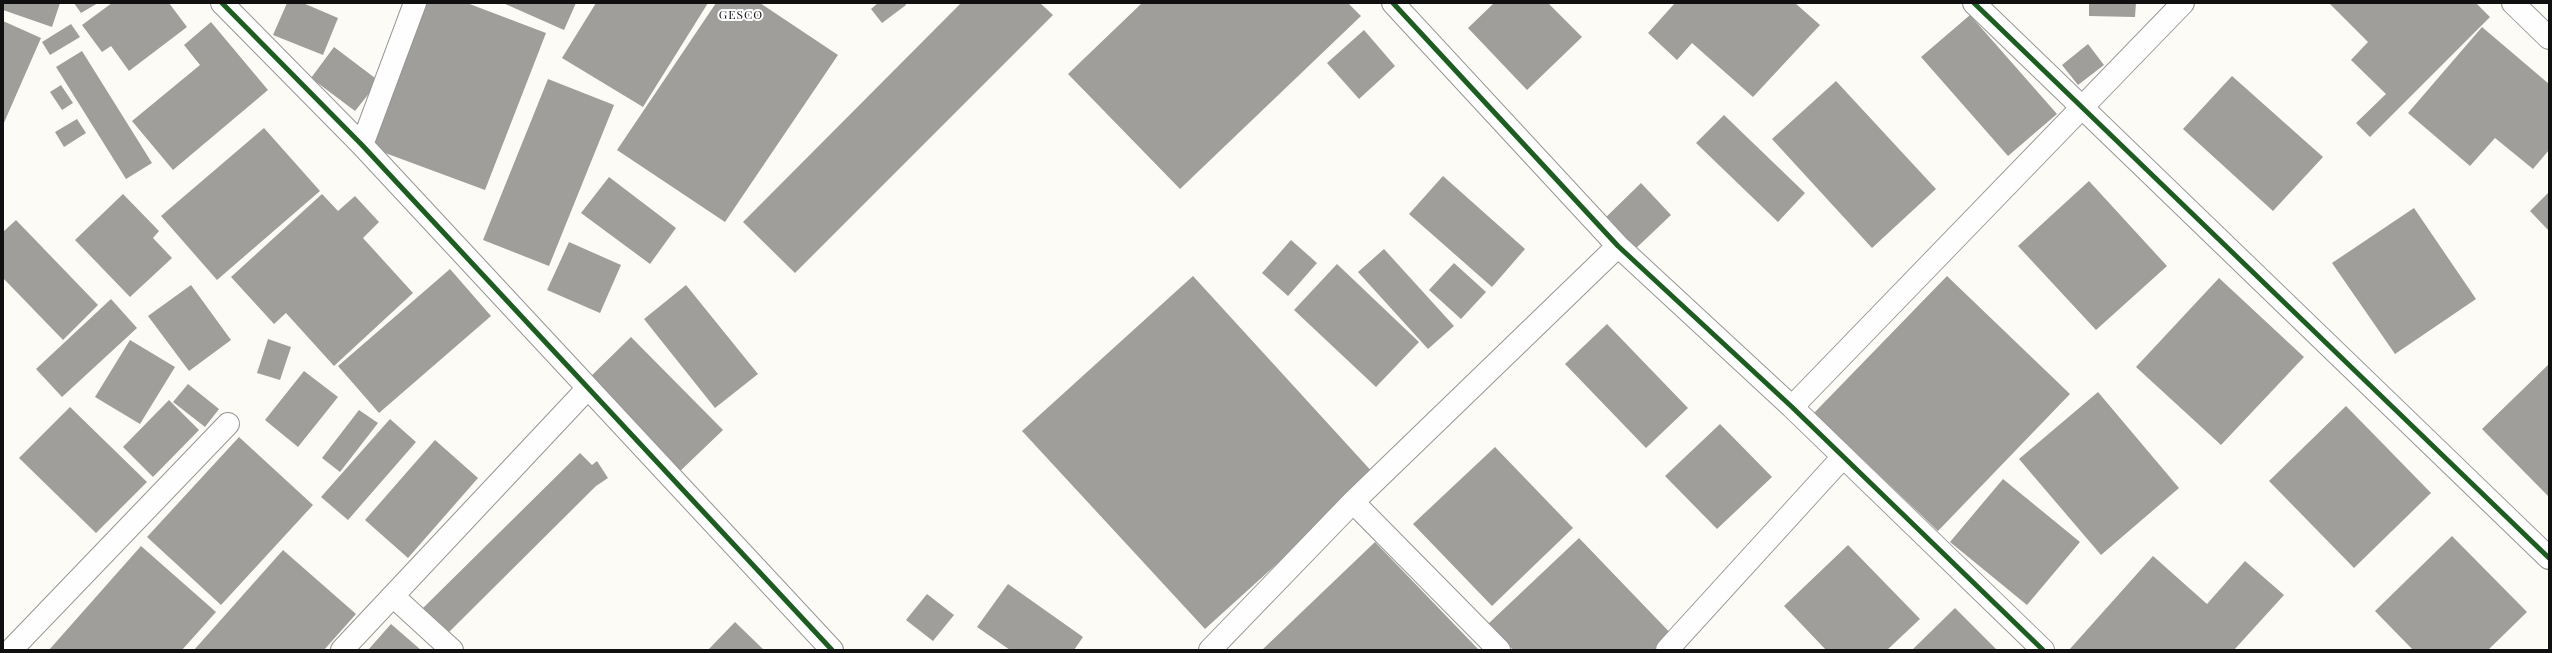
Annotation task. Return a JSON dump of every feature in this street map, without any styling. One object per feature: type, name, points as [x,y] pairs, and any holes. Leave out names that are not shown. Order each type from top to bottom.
[{"type":"street","points":[[222,3],[362,145],[832,650]]},
{"type":"street","points":[[362,145],[415,3]]},
{"type":"street","points":[[1393,3],[1618,246],[1792,407],[1842,458],[2042,650]]},
{"type":"street","points":[[1974,3],[2082,105],[2549,558]]},
{"type":"street","points":[[1792,407],[2082,105],[2183,3]]},
{"type":"street","points":[[2513,3],[2549,38]]},
{"type":"street","points":[[1210,650],[1353,502],[1618,246]]},
{"type":"street","points":[[342,650],[588,388]]},
{"type":"street","points":[[11,650],[228,424]]},
{"type":"street","points":[[1668,650],[1842,458]]},
{"type":"street","points":[[1353,502],[1499,650]]},
{"type":"street","points":[[393,596],[452,650]]},
{"type":"building","points":[[3,3],[60,3],[52,27],[3,10]]},
{"type":"building","points":[[74,3],[98,3],[81,13]]},
{"type":"building","points":[[112,3],[169,3],[187,27],[129,71],[111,46],[102,52],[82,25]]},
{"type":"building","points":[[287,3],[303,3],[338,18],[323,55],[273,35]]},
{"type":"building","points":[[424,3],[467,3],[546,33],[485,190],[369,147]]},
{"type":"building","points":[[503,3],[576,3],[564,30]]},
{"type":"building","points":[[596,3],[708,3],[643,107],[562,58]]},
{"type":"building","points":[[716,3],[760,3],[838,55],[725,222],[617,150]]},
{"type":"building","points":[[878,3],[905,3],[906,5],[882,23],[871,9]]},
{"type":"building","points":[[961,3],[1040,3],[1053,15],[795,273],[743,222]]},
{"type":"building","points":[[1142,3],[1348,3],[1361,16],[1180,189],[1068,74]]},
{"type":"building","points":[[1494,3],[1548,3],[1582,37],[1527,90],[1468,28]]},
{"type":"building","points":[[1675,3],[1795,3],[1820,25],[1753,97],[1692,43],[1677,60],[1648,33]]},
{"type":"building","points":[[2089,3],[2136,3],[2135,17],[2089,16]]},
{"type":"building","points":[[2329,3],[2476,3],[2490,17],[2370,137],[2356,123],[2386,94],[2351,60],[2368,42]]},
{"type":"building","points":[[1970,15],[2057,114],[2008,156],[1921,57]]},
{"type":"building","points":[[3,21],[41,38],[3,125]]},
{"type":"building","points":[[211,22],[268,90],[173,170],[132,121],[200,65],[184,45]]},
{"type":"building","points":[[71,24],[80,37],[50,55],[42,42]]},
{"type":"building","points":[[2482,27],[2549,84],[2549,150],[2533,169],[2495,138],[2470,166],[2408,113]]},
{"type":"building","points":[[1364,30],[1395,66],[1359,99],[1327,63]]},
{"type":"building","points":[[2088,44],[2104,65],[2078,85],[2062,65]]},
{"type":"building","points":[[334,47],[379,81],[355,111],[311,78]]},
{"type":"building","points":[[82,51],[152,163],[126,179],[56,67]]},
{"type":"building","points":[[2232,76],[2323,157],[2273,211],[2183,129]]},
{"type":"building","points":[[548,79],[614,105],[549,266],[483,240]]},
{"type":"building","points":[[1836,81],[1936,189],[1872,248],[1772,139]]},
{"type":"building","points":[[61,85],[73,103],[62,110],[50,92]]},
{"type":"building","points":[[1724,115],[1805,193],[1778,222],[1696,143]]},
{"type":"building","points":[[77,119],[86,133],[64,147],[55,132]]},
{"type":"building","points":[[264,128],[320,191],[217,280],[161,216]]},
{"type":"building","points":[[1443,176],[1525,249],[1492,287],[1409,214]]},
{"type":"building","points":[[609,177],[676,228],[650,264],[581,213]]},
{"type":"building","points":[[2089,181],[2167,266],[2096,330],[2018,246]]},
{"type":"building","points":[[1641,183],[1671,215],[1631,253],[1601,222]]},
{"type":"building","points":[[2549,192],[2549,231],[2530,211]]},
{"type":"building","points":[[123,194],[159,231],[153,238],[172,258],[130,297],[75,240]]},
{"type":"building","points":[[322,194],[338,211],[355,196],[379,222],[363,238],[413,293],[334,366],[286,313],[274,324],[231,277]]},
{"type":"building","points":[[2414,208],[2476,299],[2395,354],[2332,263]]},
{"type":"building","points":[[16,220],[98,305],[63,340],[3,278],[3,232]]},
{"type":"building","points":[[1291,240],[1317,263],[1288,296],[1262,273]]},
{"type":"building","points":[[569,242],[621,265],[600,313],[547,290]]},
{"type":"building","points":[[1384,249],[1454,326],[1428,349],[1358,272]]},
{"type":"building","points":[[1454,263],[1486,292],[1461,319],[1429,290]]},
{"type":"building","points":[[1337,264],[1419,342],[1376,387],[1294,310]]},
{"type":"building","points":[[450,269],[491,316],[379,413],[338,366]]},
{"type":"building","points":[[1193,276],[1375,475],[1205,629],[1022,431]]},
{"type":"building","points":[[1947,276],[2070,394],[1938,531],[1814,413]]},
{"type":"building","points":[[2219,278],[2304,357],[2221,445],[2136,367]]},
{"type":"building","points":[[191,285],[231,340],[189,371],[148,316]]},
{"type":"building","points":[[686,285],[758,374],[715,408],[644,319]]},
{"type":"building","points":[[111,299],[137,328],[62,397],[36,369]]},
{"type":"building","points":[[1607,324],[1688,408],[1646,448],[1565,364]]},
{"type":"building","points":[[631,337],[723,430],[677,474],[585,382]]},
{"type":"building","points":[[268,339],[291,347],[280,380],[257,373]]},
{"type":"building","points":[[130,340],[175,367],[140,424],[95,397]]},
{"type":"building","points":[[2549,364],[2549,497],[2482,429]]},
{"type":"building","points":[[304,371],[338,397],[298,447],[265,420]]},
{"type":"building","points":[[188,384],[219,409],[205,427],[173,402]]},
{"type":"building","points":[[2098,392],[2179,488],[2101,555],[2019,459]]},
{"type":"building","points":[[169,400],[199,430],[153,477],[123,447]]},
{"type":"building","points":[[2346,406],[2431,493],[2354,568],[2269,481]]},
{"type":"building","points":[[70,407],[147,482],[96,533],[19,458]]},
{"type":"building","points":[[359,410],[378,423],[340,472],[322,458]]},
{"type":"building","points":[[390,419],[416,442],[348,520],[321,497]]},
{"type":"building","points":[[1720,424],[1772,477],[1717,529],[1665,476]]},
{"type":"building","points":[[239,437],[313,505],[221,605],[147,537]]},
{"type":"building","points":[[435,440],[478,478],[408,558],[365,520]]},
{"type":"building","points":[[1495,447],[1573,528],[1492,606],[1413,524]]},
{"type":"building","points":[[580,453],[592,465],[597,461],[608,478],[596,486],[447,634],[422,609]]},
{"type":"building","points":[[2003,479],[2080,542],[2027,605],[1950,542]]},
{"type":"building","points":[[2452,536],[2527,612],[2488,650],[2413,650],[2375,611]]},
{"type":"building","points":[[1579,538],[1679,642],[1670,650],[1513,650],[1488,624]]},
{"type":"building","points":[[1375,542],[1479,650],[1262,650]]},
{"type":"building","points":[[1848,545],[1920,619],[1887,650],[1826,650],[1784,606]]},
{"type":"building","points":[[141,546],[216,612],[182,650],[49,650]]},
{"type":"building","points":[[283,550],[356,614],[324,650],[194,650]]},
{"type":"building","points":[[2153,556],[2207,604],[2245,561],[2284,595],[2234,650],[2069,650]]},
{"type":"building","points":[[1008,584],[1083,637],[1074,650],[1010,650],[977,627]]},
{"type":"building","points":[[927,594],[954,615],[933,641],[906,620]]},
{"type":"building","points":[[1955,608],[1997,650],[1912,650]]},
{"type":"building","points":[[735,622],[764,650],[708,650]]},
{"type":"building","points":[[391,624],[421,650],[368,650]]},
{"type":"cycle path","points":[[222,3],[362,145],[832,650]]},
{"type":"cycle path","points":[[1393,3],[1618,246],[1792,407],[2043,650]]},
{"type":"cycle path","points":[[1974,3],[2549,558]]},
{"type":"district","name":"GESCO","points":[[741,15]]}]
